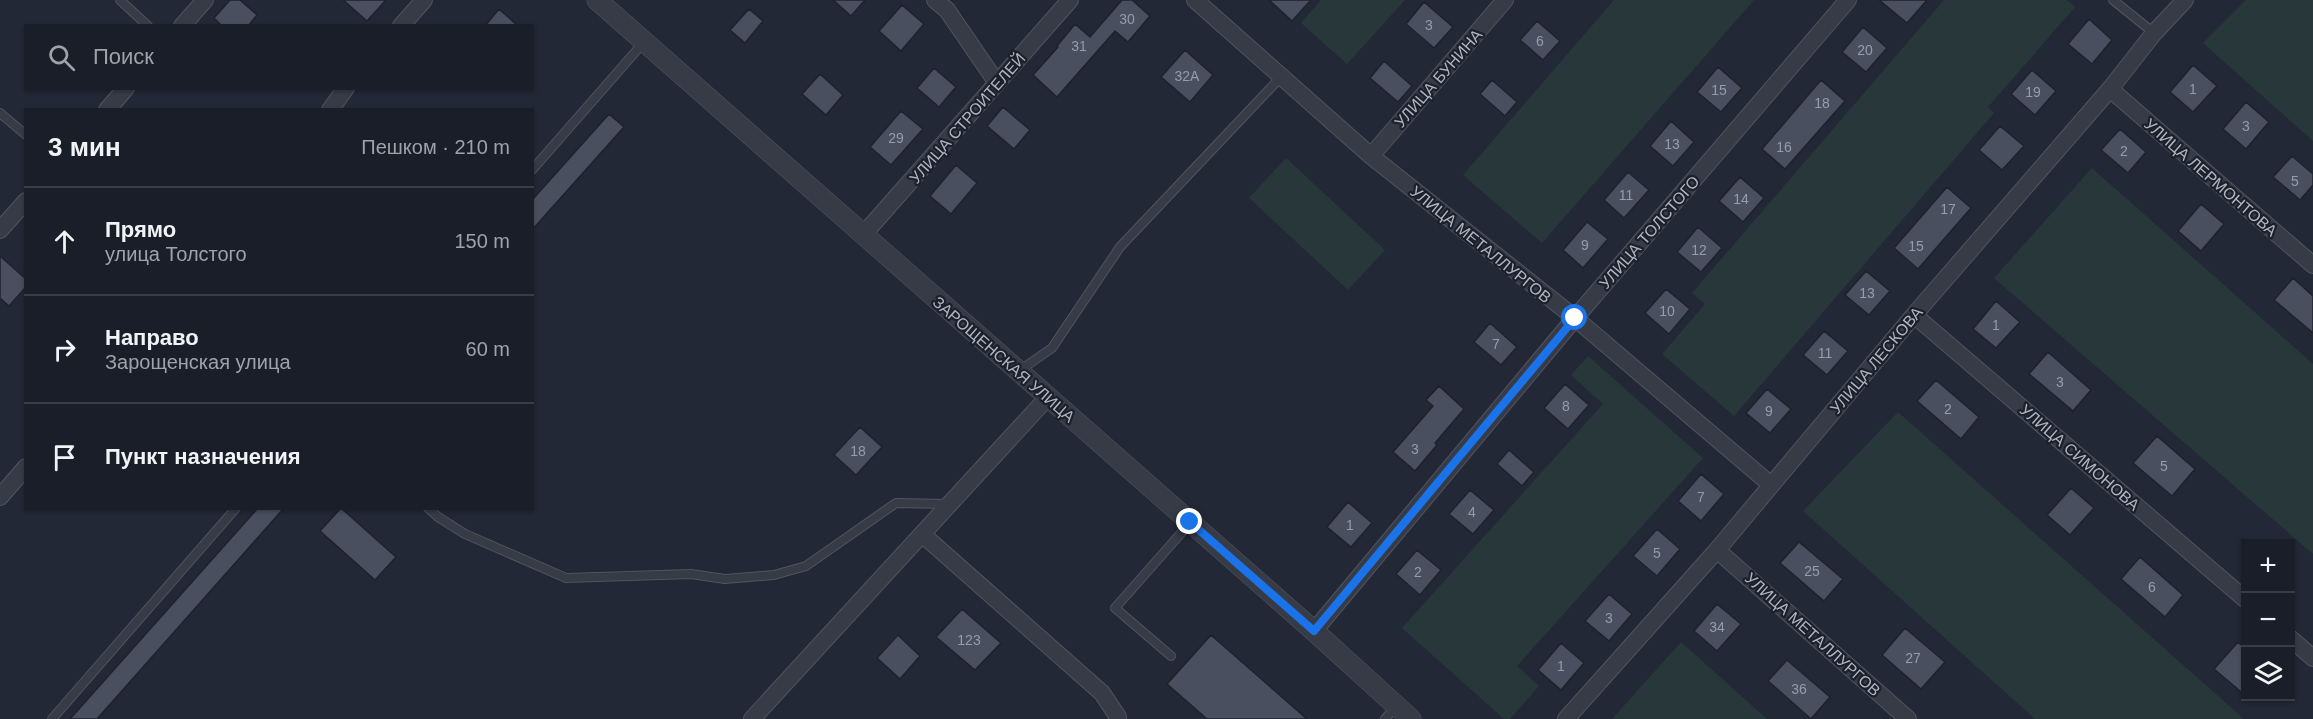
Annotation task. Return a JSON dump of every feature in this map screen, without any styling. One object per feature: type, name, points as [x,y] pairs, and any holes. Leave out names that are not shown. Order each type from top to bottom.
[{"type":"street","points":[[184,24],[205,0]]},
{"type":"street","points":[[403,24],[423,0]]},
{"type":"street","name":"ЗАРОЩЕНСКАЯ УЛИЦА","points":[[597,0],[1314,631],[1391,712],[1411,719]]},
{"type":"street","points":[[935,0],[947,10],[997,83]]},
{"type":"street","name":"УЛИЦА СТРОИТЕЛЕЙ","points":[[863,235],[1070,0]]},
{"type":"street","name":"УЛИЦА БУНИНА","points":[[1371,156],[1505,0]]},
{"type":"street","name":"УЛИЦА ТОЛСТОГО","points":[[1314,631],[1575,318],[1848,0]]},
{"type":"street","name":"УЛИЦА ЛЕСКОВА","points":[[1566,719],[1717,550],[1770,484],[2110,89],[2154,33],[2185,0]]},
{"type":"street","name":"УЛИЦА МЕТАЛЛУРГОВ","points":[[1206,4],[1281,77],[1371,156],[1575,318],[1770,484]]},
{"type":"street","name":"УЛИЦА ЛЕРМОНТОВА","points":[[2110,89],[2313,265]]},
{"type":"street","points":[[109,108],[124,90]]},
{"type":"street","points":[[331,108],[345,90]]},
{"type":"street","points":[[0,230],[24,203]]},
{"type":"street","name":"УЛИЦА СИМОНОВА","points":[[1914,315],[2241,596]]},
{"type":"street","points":[[752,719],[1048,397]]},
{"type":"street","points":[[0,497],[24,469]]},
{"type":"street","points":[[922,534],[1102,693],[1118,717],[1117,719]]},
{"type":"street","name":"УЛИЦА МЕТАЛЛУРГОВ","points":[[1717,550],[1908,719]]},
{"type":"street","points":[[2295,642],[2313,658]]},
{"type":"lane","points":[[120,0],[146,24]]},
{"type":"lane","points":[[2113,0],[2154,33]]},
{"type":"lane","points":[[534,168],[645,42]]},
{"type":"lane","points":[[1018,371],[1052,348],[1120,247],[1281,77]]},
{"type":"lane","points":[[0,113],[24,133]]},
{"type":"lane","points":[[430,510],[438,518],[465,534],[566,578],[692,574],[726,579],[774,575],[806,566],[896,503],[950,504]]},
{"type":"lane","points":[[52,719],[234,510]]},
{"type":"lane","points":[[1171,656],[1115,608],[1190,522]]},
{"type":"shaded area","points":[[1321,0],[1405,0],[1347,64],[1301,23]]},
{"type":"shaded area","points":[[1614,0],[1754,0],[1542,243],[1463,175]]},
{"type":"shaded area","points":[[1944,0],[2067,0],[2075,7],[1988,107],[1994,113],[1734,416],[1662,354],[1705,304],[1692,293]]},
{"type":"shaded area","points":[[2246,0],[2313,0],[2313,141],[2203,43]]},
{"type":"shaded area","points":[[1286,158],[1385,250],[1348,290],[1249,198]]},
{"type":"shaded area","points":[[2092,168],[2313,364],[2313,554],[1994,278]]},
{"type":"shaded area","points":[[1588,356],[1703,458],[1517,666],[1539,686],[1510,719],[1504,719],[1402,628],[1603,404],[1571,375]]},
{"type":"shaded area","points":[[1898,412],[2244,719],[2035,719],[1803,511]]},
{"type":"shaded area","points":[[1681,642],[1767,719],[1612,719]]},
{"type":"building","points":[[230,0],[240,0],[257,15],[250,24],[220,24],[214,18]]},
{"type":"building","points":[[343,0],[386,0],[367,21]]},
{"type":"building","points":[[833,0],[865,0],[851,16]]},
{"type":"building","points":[[1122,0],[1132,0],[1150,16],[1128,42],[1115,31],[1057,97],[1033,75],[1075,24],[1090,37]]},
{"type":"building","points":[[1269,0],[1311,0],[1292,21]]},
{"type":"building","points":[[1879,0],[1927,0],[1907,23]]},
{"type":"building","points":[[1424,2],[1453,27],[1434,48],[1406,24]]},
{"type":"building","points":[[902,5],[924,24],[901,51],[879,31]]},
{"type":"building","points":[[499,9],[516,24],[487,24]]},
{"type":"building","points":[[749,9],[763,21],[745,43],[730,30]]},
{"type":"building","points":[[2089,19],[2112,40],[2092,64],[2068,44]]},
{"type":"building","points":[[1537,21],[1560,41],[1543,60],[1520,40]]},
{"type":"building","points":[[1863,27],[1887,48],[1866,72],[1842,52]]},
{"type":"building","points":[[1185,50],[1213,75],[1190,102],[1161,77]]},
{"type":"building","points":[[1384,61],[1412,86],[1398,102],[1370,78]]},
{"type":"building","points":[[2193,65],[2217,86],[2193,112],[2170,92]]},
{"type":"building","points":[[1718,67],[1742,88],[1721,112],[1697,92]]},
{"type":"building","points":[[934,68],[956,87],[939,107],[917,88]]},
{"type":"building","points":[[2032,70],[2056,91],[2035,115],[2011,94]]},
{"type":"building","points":[[820,74],[843,95],[826,115],[802,94]]},
{"type":"building","points":[[1492,80],[1517,102],[1505,116],[1480,94]]},
{"type":"building","points":[[1821,80],[1845,101],[1785,169],[1762,149]]},
{"type":"building","points":[[2246,102],[2269,122],[2246,149],[2223,129]]},
{"type":"building","points":[[1003,107],[1030,130],[1014,149],[987,126]]},
{"type":"building","points":[[901,111],[923,129],[891,165],[870,147]]},
{"type":"building","points":[[609,114],[624,127],[534,228],[534,198]]},
{"type":"building","points":[[1671,121],[1694,142],[1673,166],[1650,146]]},
{"type":"building","points":[[2000,126],[2024,146],[2002,170],[1979,150]]},
{"type":"building","points":[[2120,129],[2146,152],[2128,173],[2101,150]]},
{"type":"building","points":[[2292,156],[2313,174],[2313,185],[2300,200],[2273,177]]},
{"type":"building","points":[[956,165],[977,183],[951,214],[930,196]]},
{"type":"building","points":[[1628,172],[1649,190],[1624,218],[1604,200]]},
{"type":"building","points":[[1740,177],[1764,198],[1743,222],[1719,201]]},
{"type":"building","points":[[1947,187],[1971,208],[1918,269],[1894,248]]},
{"type":"building","points":[[2201,204],[2224,224],[2201,251],[2178,231]]},
{"type":"building","points":[[1587,222],[1608,239],[1583,268],[1563,250]]},
{"type":"building","points":[[1698,227],[1722,248],[1701,272],[1677,252]]},
{"type":"building","points":[[0,256],[24,277],[24,289],[9,306],[0,298]]},
{"type":"building","points":[[1866,271],[1890,291],[1869,315],[1845,295]]},
{"type":"building","points":[[2293,278],[2313,296],[2313,333],[2274,300]]},
{"type":"building","points":[[1666,289],[1690,309],[1669,334],[1645,313]]},
{"type":"building","points":[[1996,301],[2020,322],[1996,348],[1973,329]]},
{"type":"building","points":[[1490,323],[1517,347],[1501,365],[1474,342]]},
{"type":"building","points":[[1824,331],[1848,351],[1827,375],[1803,355]]},
{"type":"building","points":[[2048,352],[2091,390],[2073,411],[2029,374]]},
{"type":"building","points":[[1936,380],[1979,417],[1961,439],[1917,401]]},
{"type":"building","points":[[1565,384],[1589,405],[1568,429],[1544,408]]},
{"type":"building","points":[[1439,386],[1464,409],[1415,471],[1393,452],[1433,406],[1426,400]]},
{"type":"building","points":[[1767,389],[1791,409],[1770,433],[1746,413]]},
{"type":"building","points":[[860,427],[882,447],[856,475],[834,455]]},
{"type":"building","points":[[2157,436],[2195,469],[2172,496],[2133,463]]},
{"type":"building","points":[[1509,450],[1534,472],[1522,486],[1497,464]]},
{"type":"building","points":[[1701,474],[1724,494],[1701,521],[1678,501]]},
{"type":"building","points":[[2071,488],[2094,508],[2070,535],[2047,515]]},
{"type":"building","points":[[1470,490],[1494,510],[1473,534],[1449,514]]},
{"type":"building","points":[[1348,502],[1372,523],[1351,547],[1327,527]]},
{"type":"building","points":[[256,510],[282,510],[97,719],[70,719]]},
{"type":"building","points":[[339,510],[343,510],[396,557],[375,580],[320,531]]},
{"type":"building","points":[[1657,529],[1680,549],[1657,576],[1633,556]]},
{"type":"building","points":[[1799,542],[1843,579],[1824,601],[1780,563]]},
{"type":"building","points":[[1417,550],[1441,570],[1420,595],[1396,574]]},
{"type":"building","points":[[2140,557],[2183,595],[2165,617],[2121,579]]},
{"type":"building","points":[[1609,594],[1632,614],[1609,641],[1585,621]]},
{"type":"building","points":[[1717,604],[1741,624],[1717,651],[1694,631]]},
{"type":"building","points":[[962,609],[1001,643],[975,670],[936,637]]},
{"type":"building","points":[[1905,628],[1945,662],[1921,689],[1882,655]]},
{"type":"building","points":[[898,635],[920,656],[900,679],[877,658]]},
{"type":"building","points":[[1211,635],[1307,719],[1207,719],[1167,684]]},
{"type":"building","points":[[2238,642],[2241,645],[2241,692],[2214,669]]},
{"type":"building","points":[[1561,643],[1584,663],[1561,690],[1538,670]]},
{"type":"building","points":[[1787,660],[1830,697],[1811,719],[1768,681]]},
{"type":"route","points":[[1190,522],[1314,631],[1575,318]]}]
